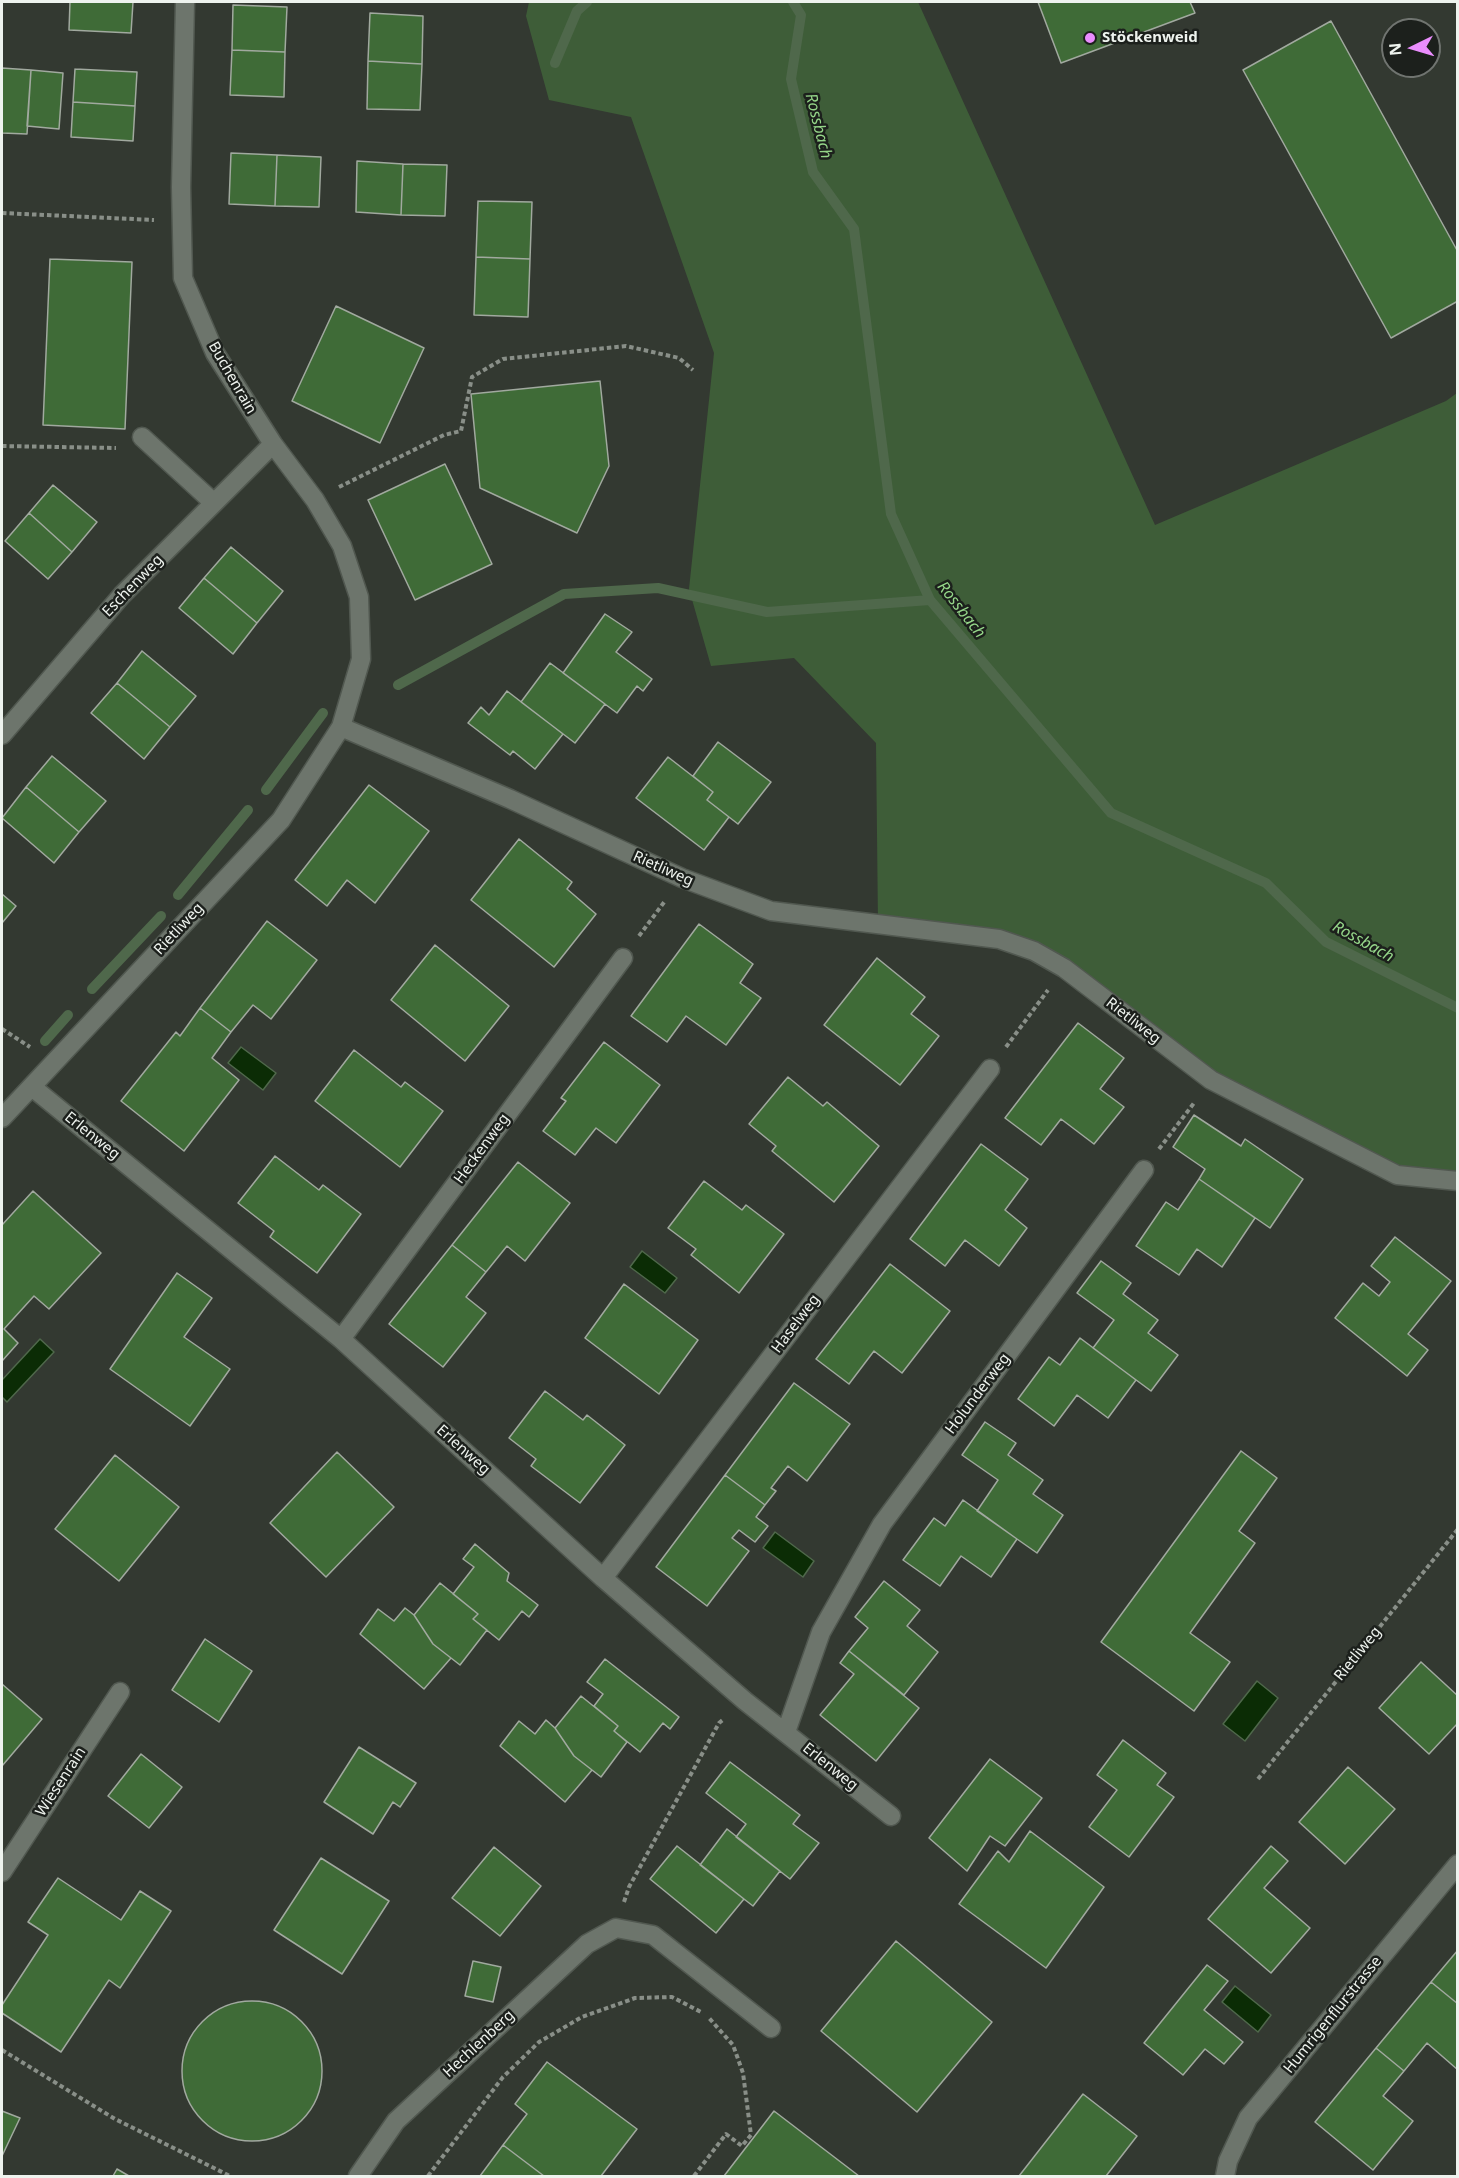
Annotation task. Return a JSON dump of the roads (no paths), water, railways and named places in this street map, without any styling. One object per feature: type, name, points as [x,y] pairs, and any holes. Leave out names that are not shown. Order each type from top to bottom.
[{"type":"street","name":"Buchenrain","points":[[185,2],[183,278],[215,353],[273,444],[315,500],[342,546],[359,597],[361,659],[341,727]]},
{"type":"street","points":[[142,437],[214,503]]},
{"type":"street","name":"Eschenweg","points":[[2,735],[122,595],[273,444]]},
{"type":"street","name":"Rietliweg","points":[[2,1118],[281,820],[341,727],[510,799],[682,878],[771,911],[999,939],[1034,951],[1064,968],[1210,1080],[1397,1175],[1458,1181]]},
{"type":"street","name":"Heckenweg","points":[[341,1339],[622,958]]},
{"type":"street","name":"Haselweg","points":[[603,1578],[990,1069]]},
{"type":"street","name":"Erlenweg","points":[[32,1087],[341,1339],[603,1578],[745,1701],[891,1816]]},
{"type":"street","name":"Holunderweg","points":[[786,1732],[821,1632],[882,1524],[1143,1170]]},
{"type":"street","name":"Wiesenrain","points":[[2,1872],[120,1692]]},
{"type":"street","name":"Humrigenflurstrasse","points":[[1225,2176],[1228,2161],[1248,2118],[1458,1864]]},
{"type":"street","name":"Hechlenberg","points":[[358,2176],[396,2121],[587,1944],[616,1928],[653,1935],[771,2028]]},
{"type":"waterway","points":[[555,63],[577,11],[587,2]]},
{"type":"waterway","name":"Rossbach","points":[[793,2],[801,15],[791,79],[813,172],[854,229],[891,514],[930,600],[1111,813],[1266,883],[1326,942],[1458,1008]]},
{"type":"waterway","points":[[398,685],[564,594],[658,588],[767,612],[930,600]]},
{"type":"waterway","points":[[266,790],[323,713]]},
{"type":"waterway","points":[[178,895],[248,810]]},
{"type":"waterway","points":[[92,989],[161,916]]},
{"type":"waterway","points":[[45,1041],[68,1015]]},
{"type":"place","name":"Stöckenweid","points":[[1090,38]]}]
